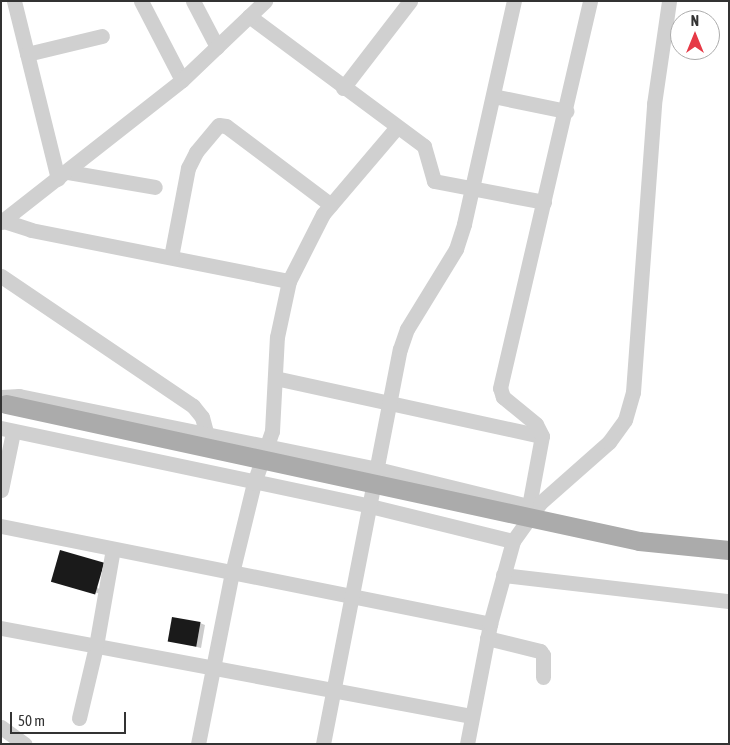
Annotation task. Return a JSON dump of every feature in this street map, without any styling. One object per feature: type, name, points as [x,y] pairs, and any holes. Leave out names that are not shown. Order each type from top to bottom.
[{"type":"main road","points":[[4,401],[639,541],[729,550]]},
{"type":"street","points":[[141,1],[182,80]]},
{"type":"street","points":[[193,1],[217,47]]},
{"type":"street","points":[[2,222],[63,176],[182,80],[265,1]]},
{"type":"street","points":[[343,88],[410,1]]},
{"type":"street","points":[[323,744],[390,404],[407,329],[456,249],[472,189],[514,1]]},
{"type":"street","points":[[533,507],[542,436],[536,424],[503,397],[500,388],[566,111],[590,1]]},
{"type":"street","points":[[467,744],[488,631],[513,541],[533,507],[609,442],[626,420],[633,392],[654,104],[669,1]]},
{"type":"street","points":[[10,5],[27,54],[63,176]]},
{"type":"street","points":[[249,16],[428,150],[434,181],[544,202]]},
{"type":"street","points":[[27,54],[102,36]]},
{"type":"street","points":[[492,96],[566,111]]},
{"type":"street","points":[[171,257],[188,168],[196,152],[219,125],[226,126],[331,205]]},
{"type":"street","points":[[198,744],[232,573],[254,483],[275,414],[277,337],[289,281],[302,252],[331,205],[397,127]]},
{"type":"street","points":[[63,176],[155,187]]},
{"type":"street","points":[[2,222],[289,281]]},
{"type":"street","points":[[1,276],[193,406],[202,417],[207,436]]},
{"type":"street","points":[[275,378],[542,436]]},
{"type":"street","points":[[4,401],[18,396],[207,436],[377,469],[533,507]]},
{"type":"street","points":[[1,490],[7,430],[370,506],[513,541]]},
{"type":"street","points":[[1,526],[352,597],[488,631],[540,651],[543,655],[543,677]]},
{"type":"street","points":[[79,718],[96,646],[113,549]]},
{"type":"street","points":[[503,575],[729,601]]},
{"type":"street","points":[[1,628],[472,716]]},
{"type":"street","points":[[1,727],[24,744]]},
{"type":"building","points":[[60,550],[104,563],[95,594],[51,582]]},
{"type":"building","points":[[172,617],[201,622],[196,647],[168,642]]}]
